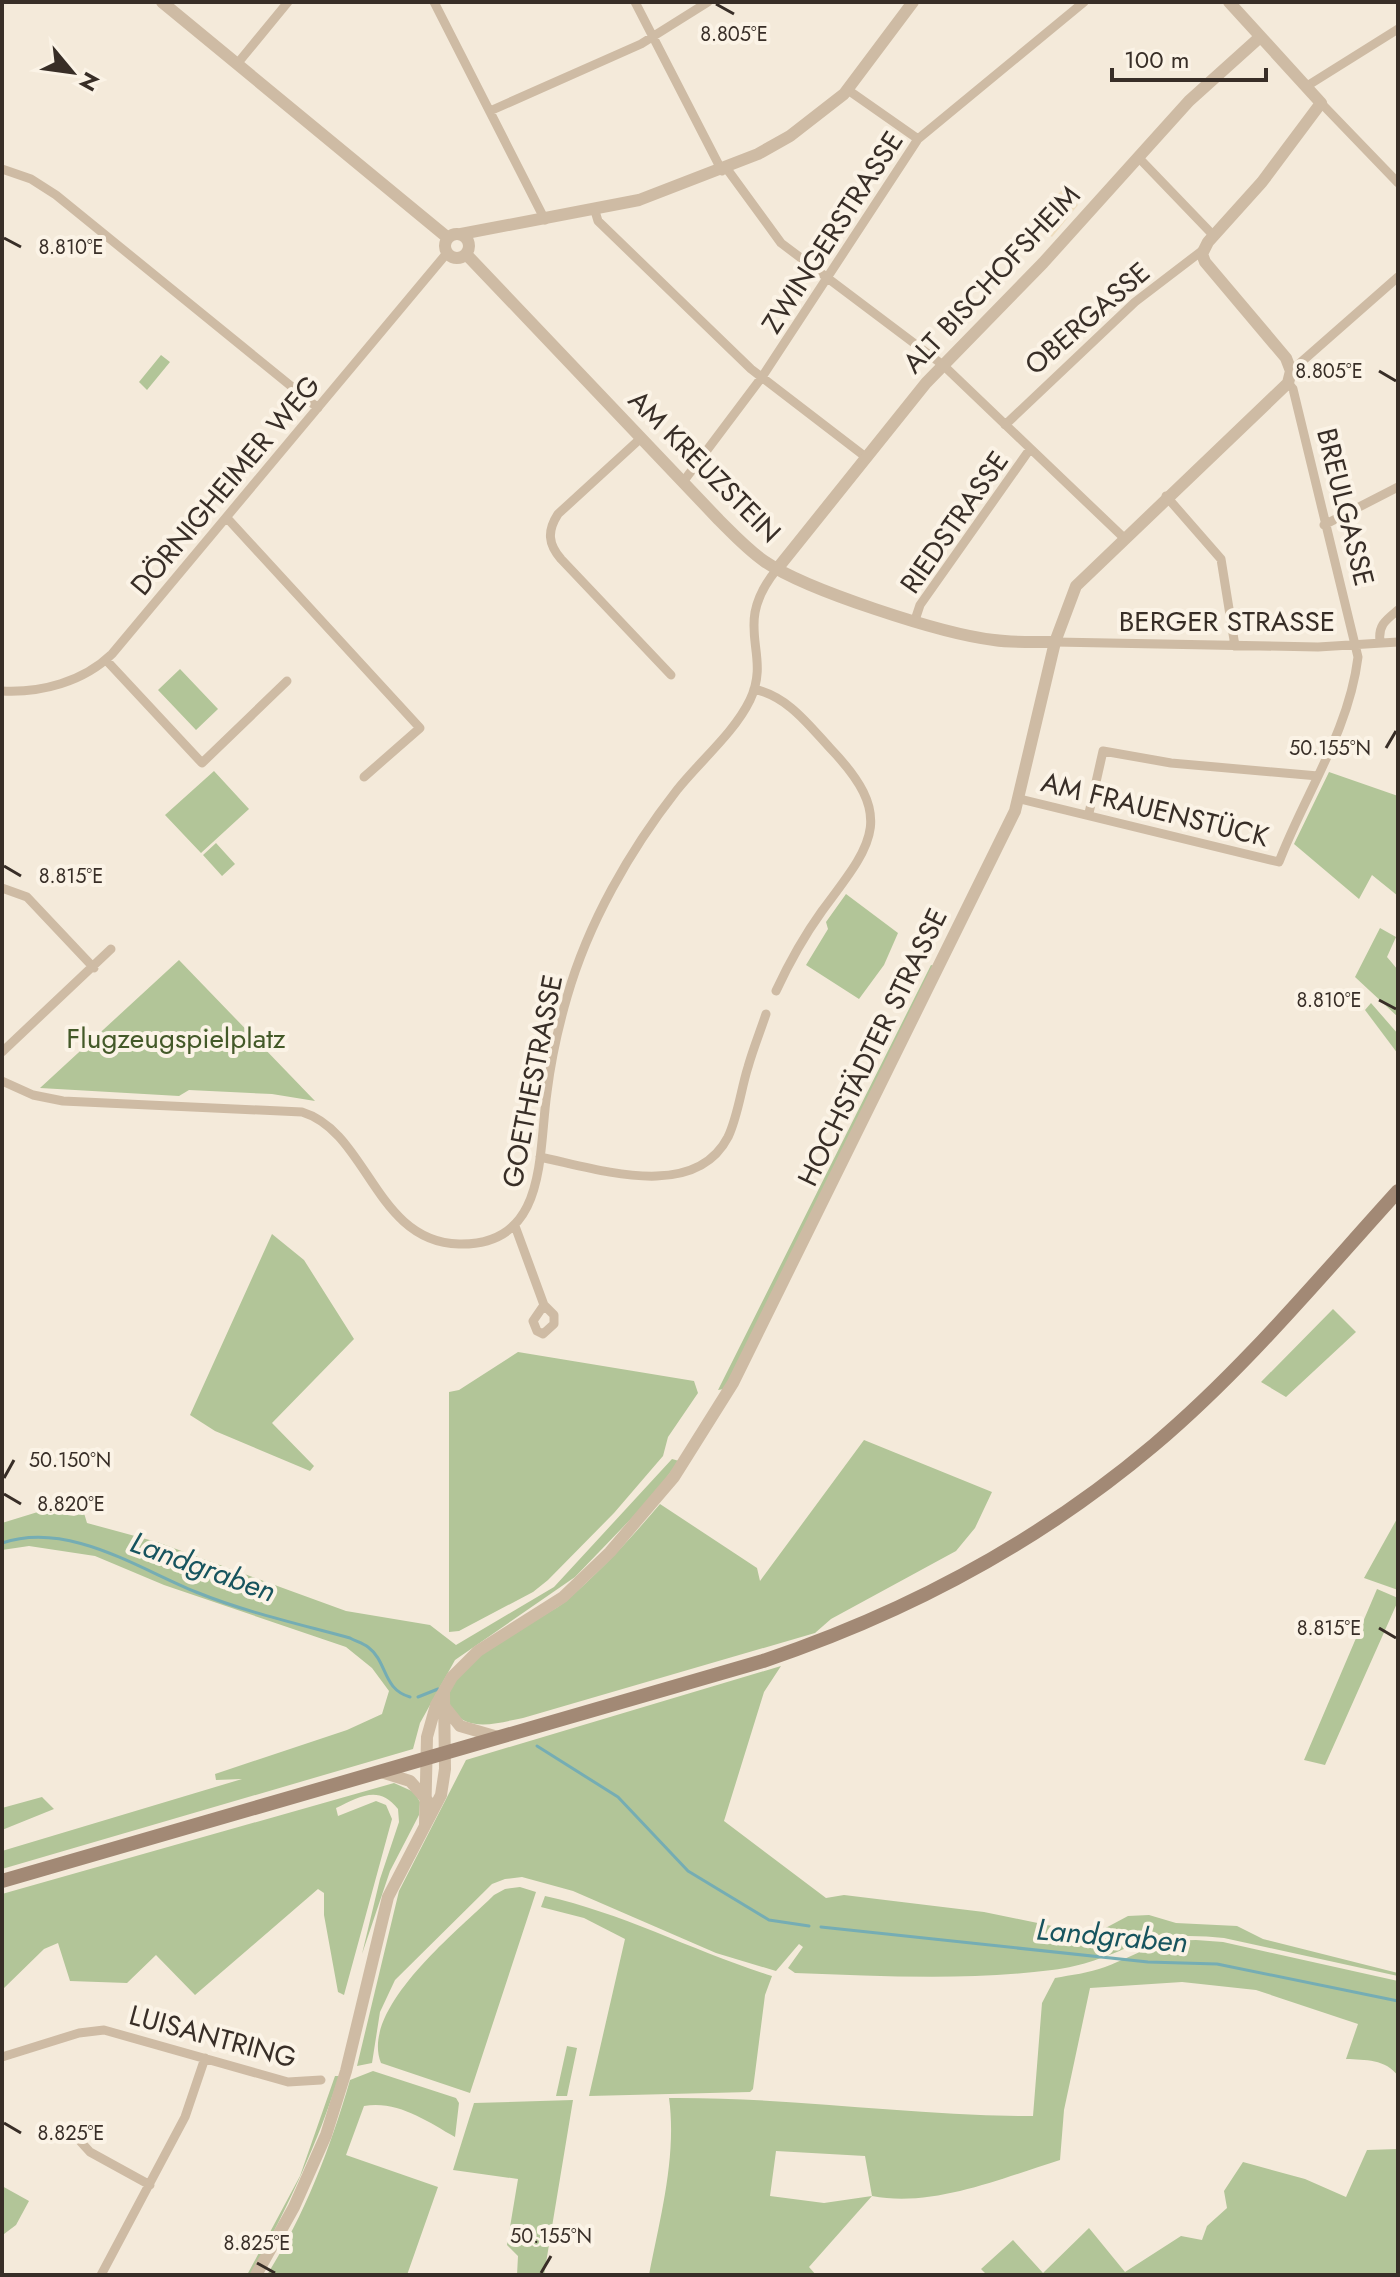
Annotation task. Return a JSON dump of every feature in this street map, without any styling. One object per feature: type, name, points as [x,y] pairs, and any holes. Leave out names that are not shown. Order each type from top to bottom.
[{"type":"main road","points":[[2,1881],[810,1645],[928,1593],[1034,1535],[1125,1469],[1209,1394],[1398,1191]]},
{"type":"street","points":[[162,2],[455,236],[639,200],[724,170],[778,144],[848,90],[913,2]]},
{"type":"street","points":[[237,64],[288,2]]},
{"type":"street","points":[[434,2],[545,220]]},
{"type":"street","points":[[635,2],[724,170],[774,237],[943,365],[1123,537]]},
{"type":"street","points":[[490,111],[653,36],[708,2]]},
{"type":"street","name":"ZWINGERSTRASSE","points":[[683,482],[762,377],[918,139],[1084,2]]},
{"type":"street","points":[[1229,2],[1259,38],[1398,183]]},
{"type":"street","points":[[1307,86],[1398,29]]},
{"type":"street","name":"ALT BISCHOFSHEIM","points":[[777,569],[943,365],[1043,263],[1189,101],[1259,38]]},
{"type":"street","points":[[848,90],[918,139]]},
{"type":"street","name":"OBERGASSE","points":[[1005,425],[1135,302],[1204,256],[1213,235],[1262,182],[1321,103]]},
{"type":"street","points":[[1138,157],[1213,235]]},
{"type":"street","points":[[2,169],[31,179],[56,195],[318,408]]},
{"type":"street","points":[[595,211],[598,221],[762,377],[867,458]]},
{"type":"street","points":[[455,236],[447,253],[455,258],[500,228]]},
{"type":"street","name":"AM KREUZSTEIN","points":[[455,236],[683,482],[749,548],[777,569],[915,620],[996,641],[1055,642]]},
{"type":"street","name":"DÖRNIGHEIMER WEG","points":[[2,691],[36,691],[53,686],[106,660],[447,253]]},
{"type":"street","name":"BREULGASSE","points":[[1204,256],[1286,358],[1287,381],[1293,389],[1324,525],[1356,643]]},
{"type":"street","points":[[1287,381],[1398,277]]},
{"type":"street","name":"HOCHSTÄDTER STRASSE","points":[[425,1825],[428,1801],[425,1759],[430,1719],[467,1659],[556,1602],[610,1552],[654,1503],[707,1428],[1020,799],[1055,642],[1066,608],[1081,579],[1287,381]]},
{"type":"street","points":[[641,438],[558,514],[551,527],[550,540],[561,559],[671,675]]},
{"type":"street","name":"RIEDSTRASSE","points":[[915,620],[920,605],[1030,449]]},
{"type":"street","points":[[1324,525],[1398,487]]},
{"type":"street","points":[[1166,496],[1221,559],[1235,646]]},
{"type":"street","points":[[227,518],[420,728],[364,777]]},
{"type":"street","points":[[776,991],[810,929],[862,857],[870,836],[871,812],[856,776],[836,754],[786,702],[754,689],[753,610],[777,569]]},
{"type":"street","points":[[1380,641],[1379,631],[1383,623],[1398,610]]},
{"type":"street","name":"BERGER STRASSE","points":[[1055,642],[1318,647],[1398,642]]},
{"type":"street","points":[[1089,813],[1103,751],[1171,763],[1318,776],[1351,692],[1356,643]]},
{"type":"street","points":[[106,660],[202,763],[287,681]]},
{"type":"street","name":"GOETHESTRASSE","points":[[2,1081],[33,1095],[63,1101],[302,1112],[332,1130],[378,1193],[422,1233],[461,1244],[489,1239],[515,1226],[531,1201],[556,1040],[567,994],[591,933],[646,832],[741,713],[754,689]]},
{"type":"street","name":"AM FRAUENSTÜCK","points":[[1020,799],[1089,813],[1279,862],[1318,776]]},
{"type":"street","points":[[2,888],[27,897],[94,968]]},
{"type":"street","points":[[2,1052],[111,949]]},
{"type":"street","points":[[540,1157],[612,1172],[648,1175],[674,1174],[710,1160],[730,1132],[766,1014]]},
{"type":"street","points":[[515,1226],[544,1305]]},
{"type":"street","points":[[444,1700],[460,1726],[500,1737]]},
{"type":"street","points":[[256,2275],[287,2221],[326,2135],[351,2052],[388,1897],[441,1795],[445,1753],[444,1700]]},
{"type":"street","points":[[381,1772],[410,1781],[428,1801]]},
{"type":"street","name":"LUISANTRING","points":[[2,2057],[79,2033],[100,2030],[288,2082],[321,2080]]},
{"type":"street","points":[[101,2275],[185,2117],[205,2058]]},
{"type":"street","points":[[80,2141],[90,2152],[150,2185]]},
{"type":"green space","points":[[161,355],[170,362],[147,390],[139,382]]},
{"type":"green space","points":[[180,669],[218,709],[196,730],[158,690]]},
{"type":"green space","points":[[214,771],[249,809],[201,853],[165,815]]},
{"type":"green space","points":[[1329,772],[1398,796],[1398,896],[1372,875],[1359,899],[1294,844]]},
{"type":"green space","points":[[216,843],[235,864],[222,876],[203,855]]},
{"type":"green space","points":[[846,894],[898,933],[884,965],[859,999],[806,965],[828,929],[826,922]]},
{"type":"green space","points":[[1380,928],[1396,937],[1387,957],[1398,970],[1398,1017],[1355,977]]},
{"type":"green space","name":"Flugzeugspielplatz","points":[[179,960],[315,1101],[272,1094],[189,1090],[179,1096],[40,1088]]},
{"type":"green space","points":[[931,965],[935,966],[724,1389],[718,1390]]},
{"type":"green space","points":[[1371,1003],[1398,1034],[1398,1054],[1365,1010]]},
{"type":"green space","points":[[272,1234],[304,1260],[354,1339],[272,1423],[314,1466],[310,1471],[215,1431],[190,1415]]},
{"type":"green space","points":[[1333,1309],[1356,1332],[1286,1397],[1261,1382]]},
{"type":"green space","points":[[518,1352],[694,1381],[698,1393],[668,1437],[663,1456],[614,1513],[548,1580],[533,1592],[459,1631],[449,1632],[449,1392],[459,1390]]},
{"type":"green space","points":[[864,1440],[992,1492],[975,1528],[956,1551],[831,1619],[815,1633],[523,1718],[477,1724],[454,1712],[449,1696],[455,1680],[470,1664],[490,1648],[566,1601],[615,1554],[660,1504],[757,1568],[760,1581]]},
{"type":"green space","points":[[672,1459],[679,1461],[650,1499],[575,1577],[455,1660],[420,1723],[413,1749],[2,1869],[2,1851],[242,1779],[216,1780],[215,1774],[347,1730],[382,1714],[389,1691],[372,1668],[346,1647],[164,1585],[95,1556],[29,1546],[2,1550],[2,1523],[41,1511],[74,1516],[84,1513],[87,1523],[157,1542],[346,1611],[430,1625],[456,1645],[554,1587]]},
{"type":"green space","points":[[1398,1517],[1398,1590],[1364,1578]]},
{"type":"green space","points":[[1377,1589],[1398,1598],[1398,1601],[1325,1765],[1304,1760]]},
{"type":"green space","points":[[781,1666],[764,1692],[724,1821],[826,1898],[844,1895],[984,1912],[1081,1932],[1098,1932],[1128,1916],[1149,1915],[1176,1923],[1237,1926],[1263,1939],[1398,1973],[1398,1976],[1224,1938],[1190,1936],[1145,1941],[1064,1968],[956,1977],[795,1973],[788,1968],[803,1947],[799,1944],[776,1971],[716,1953],[573,1891],[522,1877],[492,1884],[395,1980],[380,2012],[372,2063],[357,2066],[399,1891],[466,1760]]},
{"type":"green space","points":[[394,1783],[414,1792],[420,1802],[419,1815],[390,1871],[362,1954],[380,1879],[399,1822],[398,1809],[391,1801],[376,1795],[361,1797],[336,1808],[338,1816],[376,1801],[386,1805],[392,1819],[344,1995],[338,1992],[324,1915],[324,1893],[318,1889],[195,1995],[156,1955],[127,1983],[70,1981],[58,1943],[44,1949],[2,1990],[2,1894]]},
{"type":"green space","points":[[42,1797],[54,1809],[2,1830],[2,1808]]},
{"type":"green space","points":[[520,1887],[536,1892],[470,2093],[381,2063],[378,2041],[385,2018],[416,1971],[494,1895],[505,1889]]},
{"type":"green space","points":[[545,1896],[603,1912],[772,1976],[765,1995],[753,2089],[750,2092],[589,2096],[625,1939],[584,1918],[541,1907]]},
{"type":"green space","points":[[1196,1940],[1223,1942],[1398,1981],[1398,2076],[1381,2063],[1346,2059],[1358,2024],[1256,1990],[1182,1982],[1090,1988],[1064,2110],[1060,2160],[943,2195],[895,2199],[872,2196],[809,2267],[816,2275],[649,2275],[669,2164],[669,2098],[760,2100],[1033,2116],[1042,2003],[1055,1978],[1099,1969],[1169,1943]],"holes":[[[776,2151],[865,2156],[872,2196],[824,2203],[770,2196]]]},
{"type":"green space","points":[[567,2046],[577,2048],[567,2096],[556,2096]]},
{"type":"green space","points":[[373,2071],[456,2098],[459,2103],[455,2137],[400,2109],[364,2106],[346,2155],[438,2187],[407,2275],[267,2275],[315,2180],[350,2080]]},
{"type":"green space","points":[[335,2076],[339,2076],[300,2177],[251,2275],[247,2275],[300,2176]]},
{"type":"green space","points":[[573,2100],[544,2275],[517,2275],[518,2256],[507,2245],[518,2179],[453,2170],[474,2103]]},
{"type":"green space","points":[[1398,2149],[1398,2275],[987,2275],[981,2269],[1013,2240],[1043,2273],[1089,2228],[1125,2272],[1181,2236],[1202,2240],[1207,2226],[1227,2208],[1224,2191],[1243,2162],[1305,2179],[1346,2197],[1367,2150]]},
{"type":"green space","points":[[2,2186],[29,2201],[16,2225],[4,2234]]},
{"type":"shaded area","points":[[1062,190],[1078,205],[1052,237],[1032,221]]},
{"type":"waterway","name":"Landgraben","points":[[2,1543],[27,1538],[52,1538],[77,1543],[102,1550],[215,1599],[350,1638],[374,1653],[394,1688],[410,1697]]},
{"type":"waterway","name":"Landgraben","points":[[418,1697],[438,1689]]},
{"type":"waterway","name":"Landgraben","points":[[537,1746],[618,1797],[688,1871],[769,1920],[809,1926]]},
{"type":"waterway","name":"Landgraben","points":[[821,1927],[1148,1962],[1217,1964],[1398,2001]]}]
